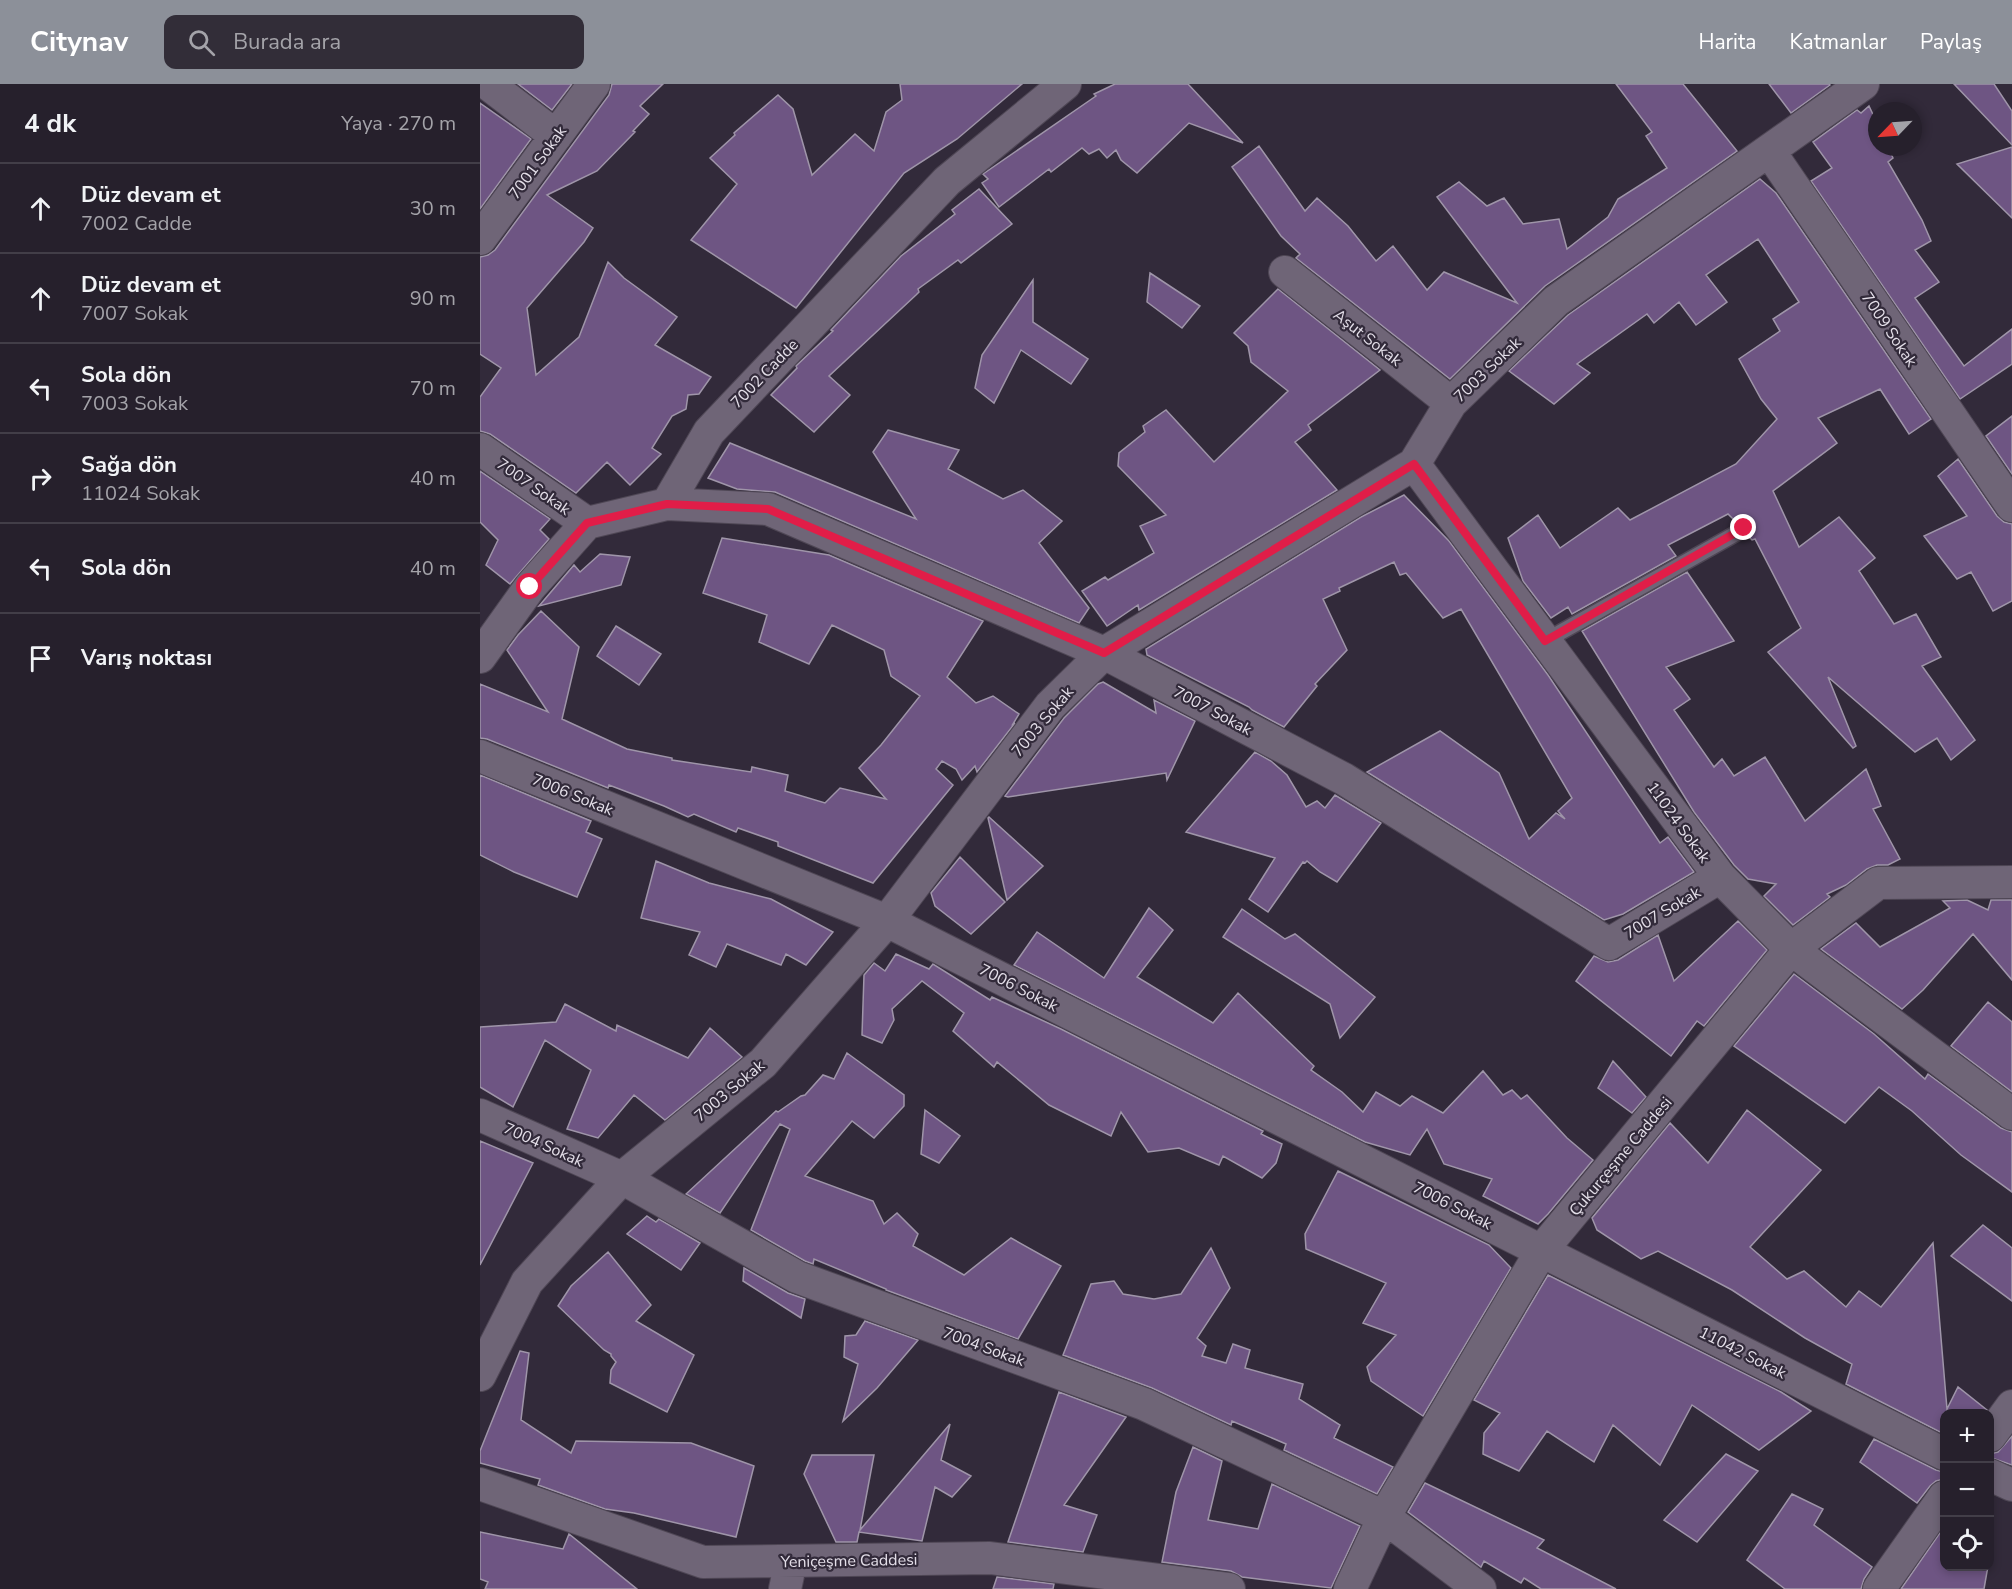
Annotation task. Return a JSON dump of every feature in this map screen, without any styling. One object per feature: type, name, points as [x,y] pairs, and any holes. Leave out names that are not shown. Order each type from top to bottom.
[{"type":"street","points":[[488,84],[556,136]]},
{"type":"street","name":"7001 Sokak","points":[[480,239],[594,84]]},
{"type":"street","name":"7002 Cadde","points":[[667,504],[709,432],[725,414],[947,181],[1065,84]]},
{"type":"street","name":"7003 Sokak","points":[[480,1375],[526,1282],[622,1179],[763,1063],[887,921],[1050,706],[1104,653],[1414,464],[1451,403],[1556,301],[1770,152],[1863,84]]},
{"type":"street","name":"7009 Sokak","points":[[1770,152],[2012,506]]},
{"type":"street","name":"Aşut Sokak","points":[[1285,272],[1451,403]]},
{"type":"street","name":"7007 Sokak","points":[[480,449],[587,523]]},
{"type":"street","name":"11024 Sokak","points":[[1414,464],[1720,878],[1791,949],[2012,1114]]},
{"type":"street","points":[[480,657],[530,587],[587,523],[667,504]]},
{"type":"street","name":"7007 Sokak","points":[[667,504],[768,509],[1104,653],[1344,779],[1609,944],[1720,878]]},
{"type":"street","name":"7006 Sokak","points":[[480,756],[887,921],[1542,1250]]},
{"type":"street","name":"Çukurçeşme Caddesi","points":[[1350,1589],[1384,1517],[1542,1250],[1791,949],[1878,883],[2012,882]]},
{"type":"street","name":"7004 Sokak","points":[[480,1116],[622,1179],[797,1277],[1144,1404],[1384,1517],[1480,1589]]},
{"type":"street","name":"11042 Sokak","points":[[1542,1250],[1940,1452]]},
{"type":"street","points":[[1994,1429],[2012,1406]]},
{"type":"street","points":[[1994,1477],[2012,1485]]},
{"type":"street","name":"Yeniçeşme Caddesi","points":[[480,1484],[703,1562],[788,1575],[990,1558],[1229,1589]]},
{"type":"street","points":[[1879,1589],[1940,1503]]},
{"type":"lane","points":[[1545,641],[1744,528]]},
{"type":"building","points":[[518,84],[572,84],[552,110]]},
{"type":"building","points":[[612,84],[663,84],[640,106],[649,114],[597,171],[547,195],[593,228],[584,242],[527,308],[536,375],[579,337],[608,262],[624,278],[677,317],[655,345],[711,377],[699,394],[688,395],[686,409],[672,416],[652,448],[661,454],[630,485],[607,462],[576,493],[490,434],[480,431],[480,397],[501,368],[480,354],[480,257],[495,250],[609,95]]},
{"type":"building","points":[[900,84],[1022,84],[957,139],[904,173],[796,308],[691,240],[737,184],[710,158],[735,135],[734,133],[778,95],[793,109],[812,175],[855,134],[874,151],[886,112],[902,100]]},
{"type":"building","points":[[1115,84],[1188,84],[1243,143],[1189,123],[1137,173],[1121,160],[1116,150],[1107,158],[1099,149],[1089,154],[1082,148],[1051,172],[1049,169],[999,207],[982,183],[988,179],[983,174],[1096,96],[1094,94]]},
{"type":"building","points":[[1616,84],[1683,84],[1737,151],[1545,286],[1450,379],[1296,258],[1300,254],[1281,236],[1232,167],[1259,146],[1305,211],[1317,198],[1348,226],[1376,261],[1393,246],[1427,290],[1444,272],[1517,303],[1437,197],[1459,182],[1487,206],[1504,198],[1523,224],[1559,219],[1567,249],[1608,217],[1618,199],[1667,168],[1646,136],[1652,132]]},
{"type":"building","points":[[1769,84],[1829,84],[1830,85],[1791,113]]},
{"type":"building","points":[[1954,84],[1994,84],[2012,111],[2012,145]]},
{"type":"building","points":[[480,103],[531,139],[480,209]]},
{"type":"building","points":[[1868,107],[1868,156],[1892,156],[1893,158],[1888,162],[1922,220],[1931,241],[1915,250],[1939,282],[1915,298],[1964,366],[2012,329],[2012,364],[1960,399],[1811,181],[1832,168],[1813,142],[1857,110],[1861,113]]},
{"type":"building","points":[[2012,147],[2012,218],[1957,164]]},
{"type":"building","points":[[1760,179],[1776,193],[1931,419],[1909,434],[1880,389],[1818,418],[1837,443],[1773,491],[1799,547],[1839,517],[1875,558],[1859,571],[1894,624],[1916,614],[1941,657],[1922,666],[1975,740],[1951,760],[1937,738],[1915,752],[1828,677],[1856,746],[1853,748],[1768,652],[1801,628],[1755,539],[1752,540],[1749,537],[1754,529],[1748,520],[1736,522],[1728,514],[1668,545],[1676,556],[1572,614],[1568,607],[1551,618],[1523,581],[1508,538],[1538,515],[1560,548],[1618,508],[1630,520],[1736,464],[1777,419],[1761,399],[1739,359],[1780,331],[1773,319],[1799,302],[1758,239],[1706,275],[1727,302],[1696,325],[1679,302],[1654,323],[1647,314],[1577,364],[1590,373],[1554,404],[1509,371],[1568,315]]},
{"type":"building","points":[[979,189],[1012,224],[961,263],[958,260],[918,289],[919,292],[916,295],[829,376],[850,395],[814,432],[771,395],[901,256],[955,214],[952,210]]},
{"type":"building","points":[[1150,273],[1200,306],[1182,328],[1147,302]]},
{"type":"building","points":[[1033,280],[1033,322],[1088,359],[1071,384],[1021,350],[994,403],[975,388],[982,355]]},
{"type":"building","points":[[1278,289],[1380,370],[1308,425],[1311,430],[1295,442],[1337,490],[1139,610],[1138,605],[1107,626],[1082,591],[1105,577],[1108,580],[1154,553],[1140,526],[1166,515],[1118,466],[1119,453],[1145,432],[1143,426],[1166,410],[1214,462],[1288,391],[1251,362],[1248,346],[1234,333]]},
{"type":"building","points":[[2012,416],[2012,474],[1986,436]]},
{"type":"building","points":[[888,430],[959,450],[948,469],[1003,499],[1023,490],[1062,521],[1039,543],[1089,608],[1079,623],[775,492],[737,489],[708,478],[730,443],[916,519],[873,452]]},
{"type":"building","points":[[1958,459],[1997,516],[2004,522],[2012,524],[2012,601],[1993,611],[1971,572],[1957,579],[1924,536],[1967,516],[1938,476]]},
{"type":"building","points":[[480,471],[550,519],[540,530],[549,539],[510,584],[486,565],[498,540],[480,522]]},
{"type":"building","points":[[1404,495],[1449,541],[1548,675],[1660,843],[1668,837],[1694,872],[1623,914],[1604,920],[1367,772],[1440,731],[1499,773],[1529,839],[1556,813],[1565,819],[1558,811],[1572,798],[1461,609],[1443,618],[1406,573],[1400,575],[1394,562],[1339,588],[1340,591],[1323,599],[1347,650],[1315,684],[1317,686],[1284,727],[1147,655],[1146,649],[1361,517]]},
{"type":"building","points":[[722,538],[829,555],[983,621],[947,677],[976,703],[993,696],[1019,714],[1013,724],[1015,723],[977,772],[975,766],[962,780],[956,769],[942,761],[936,769],[953,785],[873,883],[778,846],[778,842],[738,828],[736,832],[694,814],[688,817],[609,785],[608,788],[480,738],[480,684],[548,712],[507,650],[541,611],[579,647],[562,719],[627,749],[672,758],[672,760],[751,772],[752,767],[788,775],[785,791],[825,803],[840,788],[886,799],[859,768],[881,745],[920,696],[891,676],[884,650],[832,625],[809,664],[759,642],[767,615],[703,593]]},
{"type":"building","points":[[600,554],[630,557],[621,585],[539,606],[574,565],[580,572]]},
{"type":"building","points":[[1687,572],[1734,641],[1666,667],[1690,699],[1674,710],[1714,767],[1722,759],[1734,776],[1765,757],[1805,821],[1866,769],[1881,806],[1873,809],[1900,859],[1888,865],[1877,865],[1867,869],[1846,885],[1827,894],[1830,897],[1793,925],[1764,896],[1776,884],[1748,879],[1734,865],[1694,812],[1582,631]]},
{"type":"building","points":[[616,626],[661,654],[639,685],[597,656]]},
{"type":"building","points":[[1103,682],[1156,713],[1154,700],[1195,721],[1167,780],[1166,773],[1005,796],[1064,718],[1098,684]]},
{"type":"building","points":[[1255,752],[1271,761],[1287,775],[1306,807],[1317,801],[1325,808],[1335,795],[1381,823],[1337,882],[1307,861],[1303,862],[1268,912],[1249,899],[1275,858],[1186,832]]},
{"type":"building","points":[[480,775],[591,821],[586,832],[602,839],[577,897],[514,872],[480,855]]},
{"type":"building","points":[[988,818],[1043,866],[1007,900]]},
{"type":"building","points":[[960,857],[1005,902],[971,934],[935,906],[931,893]]},
{"type":"building","points":[[656,861],[709,883],[771,899],[833,932],[806,965],[786,954],[781,965],[727,944],[716,967],[689,955],[700,932],[641,918]]},
{"type":"building","points":[[1967,900],[1988,910],[1991,900],[2012,900],[2012,980],[1973,934],[1923,990],[1902,1009],[1821,949],[1856,923],[1880,947],[1950,908],[1943,901]]},
{"type":"building","points":[[1149,908],[1173,930],[1137,977],[1213,1023],[1238,993],[1314,1066],[1311,1070],[1342,1092],[1363,1112],[1376,1092],[1400,1106],[1412,1096],[1443,1113],[1483,1071],[1503,1095],[1512,1090],[1521,1099],[1527,1095],[1567,1138],[1593,1160],[1538,1224],[1483,1196],[1492,1179],[1444,1164],[1427,1129],[1410,1155],[1365,1142],[1014,965],[1037,932],[1104,978]]},
{"type":"building","points":[[1242,909],[1285,939],[1295,934],[1375,997],[1340,1038],[1330,1004],[1223,937]]},
{"type":"building","points":[[1738,921],[1767,950],[1704,1026],[1697,1021],[1671,1056],[1576,981],[1594,956],[1608,962],[1618,960],[1658,935],[1674,981]]},
{"type":"building","points":[[896,954],[929,969],[933,964],[990,1000],[992,997],[1061,1029],[1263,1131],[1261,1134],[1282,1144],[1276,1163],[1262,1178],[1223,1156],[1219,1165],[1179,1148],[1148,1152],[1121,1112],[1111,1136],[1049,1105],[997,1062],[994,1067],[953,1031],[964,1013],[922,981],[892,1009],[894,1020],[882,1043],[862,1035],[864,975],[874,963],[885,971]]},
{"type":"building","points":[[1794,974],[1874,1034],[1925,1079],[1928,1074],[2001,1128],[2012,1132],[2012,1192],[1961,1155],[1912,1111],[1879,1087],[1845,1123],[1734,1046]]},
{"type":"building","points":[[1988,1002],[2012,1022],[2012,1092],[1951,1046]]},
{"type":"building","points":[[565,1004],[616,1031],[617,1025],[688,1058],[710,1028],[742,1057],[665,1120],[634,1095],[598,1138],[567,1129],[591,1070],[545,1040],[513,1107],[480,1087],[480,1027],[556,1022]]},
{"type":"building","points":[[847,1053],[904,1095],[904,1106],[874,1138],[852,1121],[805,1176],[873,1201],[884,1224],[897,1213],[918,1234],[913,1246],[964,1275],[1011,1238],[1061,1266],[1018,1339],[886,1290],[814,1259],[813,1264],[805,1261],[751,1230],[790,1129],[780,1124],[720,1213],[686,1194],[776,1111],[778,1112],[805,1095],[823,1075],[834,1079]]},
{"type":"building","points":[[1613,1061],[1646,1097],[1632,1113],[1598,1088]]},
{"type":"building","points":[[925,1110],[960,1136],[939,1163],[921,1154]]},
{"type":"building","points":[[1747,1110],[1821,1170],[1750,1247],[1787,1279],[1804,1271],[1846,1307],[1859,1291],[1881,1307],[1933,1243],[1947,1409],[1940,1409],[1940,1432],[1846,1384],[1852,1364],[1805,1338],[1732,1290],[1658,1251],[1641,1259],[1597,1230],[1592,1218],[1670,1123],[1708,1163]]},
{"type":"building","points":[[480,1141],[533,1163],[480,1265]]},
{"type":"building","points":[[1338,1171],[1489,1245],[1511,1268],[1423,1416],[1371,1381],[1367,1367],[1396,1335],[1363,1323],[1386,1283],[1306,1249],[1305,1234]]},
{"type":"building","points":[[647,1216],[656,1222],[659,1219],[700,1243],[681,1270],[627,1234]]},
{"type":"building","points":[[1983,1225],[2012,1248],[2012,1301],[1951,1256]]},
{"type":"building","points":[[1211,1248],[1230,1288],[1197,1338],[1206,1346],[1202,1356],[1226,1363],[1233,1344],[1250,1350],[1245,1368],[1303,1384],[1299,1399],[1340,1425],[1334,1438],[1393,1467],[1377,1494],[1284,1450],[1286,1444],[1232,1421],[1231,1425],[1152,1388],[1063,1355],[1091,1284],[1114,1281],[1123,1294],[1154,1299],[1181,1294]]},
{"type":"building","points":[[608,1252],[651,1305],[636,1321],[694,1355],[667,1412],[610,1383],[611,1370],[616,1362],[611,1354],[558,1306],[571,1286]]},
{"type":"building","points":[[744,1268],[788,1293],[805,1299],[801,1318],[743,1281]]},
{"type":"building","points":[[1548,1275],[1781,1392],[1811,1411],[1759,1450],[1692,1405],[1660,1465],[1613,1425],[1594,1462],[1547,1431],[1519,1471],[1483,1454],[1484,1433],[1500,1413],[1474,1400]]},
{"type":"building","points":[[865,1321],[918,1340],[877,1388],[843,1421],[858,1364],[844,1357],[845,1336],[856,1335]]},
{"type":"building","points":[[520,1351],[529,1353],[521,1420],[571,1453],[576,1441],[691,1443],[754,1466],[736,1537],[634,1513],[605,1509],[538,1485],[540,1479],[480,1463],[480,1451]]},
{"type":"building","points":[[1958,1387],[1986,1409],[1947,1409]]},
{"type":"building","points":[[1059,1392],[1126,1417],[1064,1505],[1097,1515],[1083,1552],[1008,1542]]},
{"type":"building","points":[[950,1424],[941,1460],[971,1476],[952,1497],[935,1487],[922,1541],[859,1532],[857,1542],[836,1542],[804,1474],[812,1455],[874,1455],[860,1530]]},
{"type":"building","points":[[2012,1436],[2012,1465],[1994,1459],[1994,1453],[1998,1452]]},
{"type":"building","points":[[1874,1439],[1940,1471],[1940,1480],[1930,1486],[1917,1503],[1860,1462]]},
{"type":"building","points":[[1193,1447],[1222,1461],[1208,1520],[1258,1529],[1272,1484],[1360,1526],[1331,1588],[1242,1577],[1231,1571],[1162,1562],[1176,1492]]},
{"type":"building","points":[[1726,1454],[1758,1471],[1697,1542],[1664,1520]]},
{"type":"building","points":[[1425,1483],[1544,1540],[1537,1548],[1616,1589],[1541,1589],[1524,1578],[1521,1583],[1484,1561],[1481,1567],[1408,1512]]},
{"type":"building","points":[[1792,1494],[1823,1509],[1814,1525],[1872,1567],[1861,1589],[1785,1589],[1747,1560]]},
{"type":"building","points":[[480,1532],[563,1549],[569,1534],[637,1589],[485,1589],[488,1582],[480,1579]]},
{"type":"building","points":[[1940,1533],[1940,1571],[1987,1571],[1984,1589],[1901,1589]]},
{"type":"building","points":[[997,1577],[1054,1584],[1053,1589],[993,1589]]},
{"type":"route","points":[[530,587],[587,523],[667,504],[768,509],[1104,653],[1414,464],[1545,641],[1744,528]]}]
